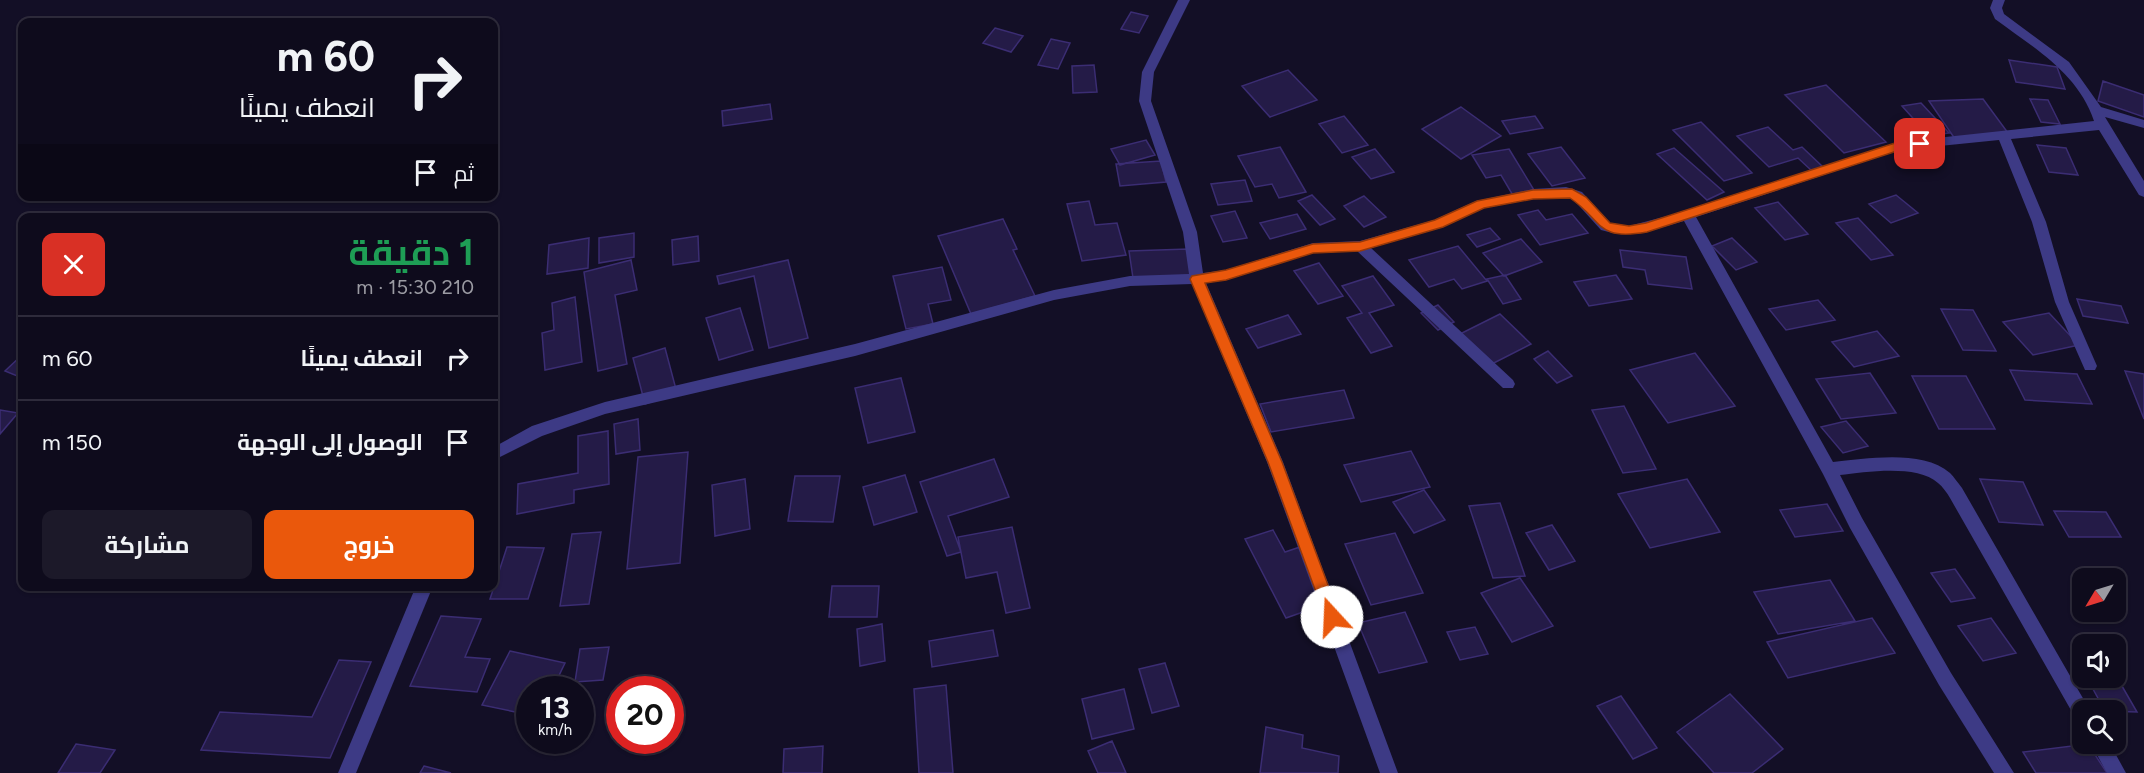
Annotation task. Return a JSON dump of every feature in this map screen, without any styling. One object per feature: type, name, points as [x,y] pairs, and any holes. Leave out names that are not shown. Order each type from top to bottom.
[{"type":"street","points":[[1184,0],[1148,72],[1145,100],[1190,232],[1197,279],[1275,462],[1389,773]]},
{"type":"street","points":[[1999,0],[1996,8],[1999,15],[2065,65],[2097,110],[2102,125],[2144,192]]},
{"type":"street","points":[[2097,110],[2144,123]]},
{"type":"street","points":[[498,451],[537,431],[605,408],[855,351],[1054,295],[1130,281],[1197,279],[1226,275],[1313,248],[1360,246],[1438,224],[1482,204],[1566,192],[1577,195],[1598,221],[1615,230],[1629,231],[1688,215],[1899,146],[2102,125]]},
{"type":"street","points":[[2003,135],[2039,222],[2062,302],[2090,366]]},
{"type":"street","points":[[1688,215],[1829,469],[1856,523],[1939,669],[2005,773]]},
{"type":"street","points":[[1360,246],[1508,384]]},
{"type":"street","points":[[1829,469],[1918,466],[1943,478],[1956,493],[2075,700]]},
{"type":"street","points":[[347,773],[423,591]]},
{"type":"street","points":[[2106,754],[2117,773]]},
{"type":"building","points":[[1131,12],[1148,16],[1139,33],[1121,29]]},
{"type":"building","points":[[995,28],[1023,36],[1011,52],[983,43]]},
{"type":"building","points":[[1051,39],[1070,43],[1058,69],[1038,65]]},
{"type":"building","points":[[2009,60],[2057,67],[2065,89],[2016,82]]},
{"type":"building","points":[[1094,65],[1097,92],[1073,93],[1072,66]]},
{"type":"building","points":[[1288,70],[1317,100],[1270,117],[1242,86]]},
{"type":"building","points":[[2103,81],[2144,95],[2144,117],[2098,101]]},
{"type":"building","points":[[1826,85],[1886,142],[1844,153],[1785,95]]},
{"type":"building","points":[[1983,99],[2011,137],[1955,139],[1929,101]]},
{"type":"building","points":[[2030,99],[2048,100],[2060,124],[2041,122]]},
{"type":"building","points":[[1921,103],[1949,133],[1929,136],[1902,106]]},
{"type":"building","points":[[770,104],[772,119],[723,126],[722,111]]},
{"type":"building","points":[[1461,107],[1501,136],[1461,159],[1422,129]]},
{"type":"building","points":[[1344,116],[1368,145],[1342,153],[1319,124]]},
{"type":"building","points":[[1535,116],[1543,128],[1510,134],[1502,121]]},
{"type":"building","points":[[1701,122],[1752,173],[1724,181],[1673,130]]},
{"type":"building","points":[[1768,127],[1793,150],[1802,147],[1824,168],[1813,172],[1798,158],[1769,167],[1737,136]]},
{"type":"building","points":[[1146,140],[1155,155],[1120,165],[1111,149]]},
{"type":"building","points":[[2037,145],[2066,148],[2078,175],[2049,172]]},
{"type":"building","points":[[1280,147],[1306,192],[1279,198],[1272,184],[1255,187],[1238,156]]},
{"type":"building","points":[[1561,147],[1585,178],[1552,186],[1528,154]]},
{"type":"building","points":[[1674,148],[1724,192],[1707,200],[1657,154]]},
{"type":"building","points":[[1375,149],[1394,172],[1371,179],[1352,157]]},
{"type":"building","points":[[1509,149],[1537,195],[1515,199],[1501,175],[1486,178],[1472,155]]},
{"type":"building","points":[[1161,161],[1166,182],[1120,186],[1116,164]]},
{"type":"building","points":[[1245,180],[1252,201],[1218,205],[1211,184]]},
{"type":"building","points":[[1312,195],[1335,219],[1320,225],[1298,201]]},
{"type":"building","points":[[1896,195],[1918,213],[1891,223],[1869,204]]},
{"type":"building","points":[[1364,196],[1386,217],[1364,227],[1344,206]]},
{"type":"building","points":[[1089,201],[1095,225],[1117,223],[1126,255],[1082,261],[1067,204]]},
{"type":"building","points":[[1778,202],[1808,234],[1785,240],[1755,208]]},
{"type":"building","points":[[1538,210],[1546,220],[1572,214],[1588,233],[1540,245],[1518,215]]},
{"type":"building","points":[[1235,211],[1247,238],[1223,242],[1211,216]]},
{"type":"building","points":[[1297,214],[1306,229],[1270,239],[1260,223]]},
{"type":"building","points":[[1858,218],[1893,255],[1871,260],[1836,223]]},
{"type":"building","points":[[1003,219],[1017,249],[1013,250],[1035,296],[971,314],[938,236]]},
{"type":"building","points":[[1490,228],[1500,239],[1477,247],[1467,235]]},
{"type":"building","points":[[634,233],[634,257],[599,263],[599,238]]},
{"type":"building","points":[[698,236],[699,261],[673,265],[672,240]]},
{"type":"building","points":[[589,238],[588,268],[547,274],[549,245]]},
{"type":"building","points":[[1732,238],[1757,262],[1736,270],[1712,246]]},
{"type":"building","points":[[1521,239],[1542,262],[1504,276],[1483,253]]},
{"type":"building","points":[[1458,246],[1487,281],[1462,289],[1454,279],[1429,287],[1409,260]]},
{"type":"building","points":[[1188,249],[1193,275],[1133,278],[1129,251]]},
{"type":"building","points":[[1620,250],[1686,257],[1692,289],[1648,284],[1645,270],[1623,267]]},
{"type":"building","points":[[631,260],[637,290],[615,295],[627,364],[598,371],[584,272]]},
{"type":"building","points":[[788,260],[808,338],[769,348],[754,276],[719,284],[717,276]]},
{"type":"building","points":[[1319,263],[1343,296],[1318,304],[1294,271]]},
{"type":"building","points":[[942,267],[951,300],[928,304],[933,324],[906,329],[893,276]]},
{"type":"building","points":[[1505,275],[1521,299],[1503,304],[1487,279]]},
{"type":"building","points":[[1616,275],[1632,299],[1589,306],[1574,282]]},
{"type":"building","points":[[1373,276],[1394,305],[1369,313],[1392,346],[1371,353],[1347,318],[1362,313],[1342,286]]},
{"type":"building","points":[[575,297],[582,362],[545,370],[542,333],[554,330],[552,303]]},
{"type":"building","points":[[2077,299],[2121,306],[2128,323],[2083,316]]},
{"type":"building","points":[[1818,300],[1835,320],[1786,330],[1769,309]]},
{"type":"building","points":[[1438,305],[1454,322],[1438,330],[1421,313]]},
{"type":"building","points":[[740,308],[753,350],[719,360],[706,318]]},
{"type":"building","points":[[1941,309],[1973,310],[1996,351],[1963,350]]},
{"type":"building","points":[[2049,313],[2079,345],[2033,355],[2003,322]]},
{"type":"building","points":[[1500,314],[1531,344],[1484,368],[1454,337]]},
{"type":"building","points":[[1288,315],[1301,334],[1258,348],[1246,329]]},
{"type":"building","points":[[1877,331],[1899,356],[1854,367],[1832,342]]},
{"type":"building","points":[[665,348],[677,393],[645,404],[633,358]]},
{"type":"building","points":[[1548,351],[1572,376],[1557,383],[1534,359]]},
{"type":"building","points":[[1695,353],[1735,406],[1668,423],[1630,370]]},
{"type":"building","points":[[18,359],[18,376],[5,371]]},
{"type":"building","points":[[2010,370],[2077,374],[2092,404],[2025,400]]},
{"type":"building","points":[[2125,371],[2144,374],[2144,419]]},
{"type":"building","points":[[1870,373],[1896,413],[1841,419],[1816,379]]},
{"type":"building","points":[[1912,376],[1966,376],[1995,429],[1939,429]]},
{"type":"building","points":[[901,378],[915,432],[868,443],[855,388]]},
{"type":"building","points":[[1344,390],[1354,418],[1271,432],[1260,404]]},
{"type":"building","points":[[1624,406],[1656,469],[1623,473],[1592,410]]},
{"type":"building","points":[[0,410],[18,413],[0,434]]},
{"type":"building","points":[[638,419],[640,450],[616,454],[614,424]]},
{"type":"building","points":[[1846,421],[1868,446],[1843,453],[1821,427]]},
{"type":"building","points":[[608,431],[609,484],[574,490],[574,503],[517,514],[518,484],[578,473],[578,436]]},
{"type":"building","points":[[1411,451],[1430,487],[1361,502],[1344,465]]},
{"type":"building","points":[[688,452],[680,563],[627,569],[638,457]]},
{"type":"building","points":[[994,459],[1009,497],[948,516],[961,552],[947,556],[920,482]]},
{"type":"building","points":[[905,475],[917,512],[874,525],[863,487]]},
{"type":"building","points":[[795,476],[840,476],[833,522],[788,521]]},
{"type":"building","points":[[745,479],[750,529],[715,536],[712,485]]},
{"type":"building","points":[[1687,479],[1720,532],[1650,548],[1618,494]]},
{"type":"building","points":[[1980,479],[2023,482],[2043,525],[1999,522]]},
{"type":"building","points":[[1424,490],[1445,520],[1414,533],[1393,502]]},
{"type":"building","points":[[1500,503],[1525,576],[1493,578],[1469,506]]},
{"type":"building","points":[[1827,504],[1843,531],[1795,537],[1780,510]]},
{"type":"building","points":[[2054,511],[2106,512],[2121,537],[2069,537]]},
{"type":"building","points":[[1552,525],[1575,561],[1549,570],[1526,533]]},
{"type":"building","points":[[1012,527],[1030,608],[1006,613],[997,572],[966,578],[958,537]]},
{"type":"building","points":[[1273,530],[1285,552],[1306,545],[1337,600],[1286,618],[1245,539]]},
{"type":"building","points":[[601,532],[589,604],[560,606],[572,534]]},
{"type":"building","points":[[1395,533],[1423,593],[1371,605],[1345,544]]},
{"type":"building","points":[[507,547],[544,548],[528,599],[490,599],[493,591],[498,591],[498,575]]},
{"type":"building","points":[[1955,569],[1975,598],[1951,602],[1931,573]]},
{"type":"building","points":[[1520,578],[1553,626],[1512,642],[1481,593]]},
{"type":"building","points":[[1830,580],[1855,621],[1778,634],[1754,592]]},
{"type":"building","points":[[832,586],[879,586],[877,617],[829,617]]},
{"type":"building","points":[[1405,612],[1427,662],[1379,673],[1358,623]]},
{"type":"building","points":[[441,616],[481,619],[465,657],[490,659],[477,692],[410,686]]},
{"type":"building","points":[[1872,618],[1895,653],[1788,678],[1767,642]]},
{"type":"building","points":[[1991,618],[2016,653],[1983,661],[1958,626]]},
{"type":"building","points":[[882,624],[885,661],[860,666],[857,629]]},
{"type":"building","points":[[1475,627],[1488,654],[1460,660],[1447,632]]},
{"type":"building","points":[[993,630],[998,656],[932,667],[929,641]]},
{"type":"building","points":[[609,647],[603,680],[594,681],[594,676],[576,676],[580,649]]},
{"type":"building","points":[[510,651],[565,663],[559,676],[516,676],[516,712],[482,705]]},
{"type":"building","points":[[339,660],[371,662],[330,758],[201,750],[220,712],[312,717]]},
{"type":"building","points":[[1165,663],[1179,706],[1152,713],[1139,669]]},
{"type":"building","points":[[946,685],[953,773],[919,773],[914,689]]},
{"type":"building","points":[[2092,688],[2123,688],[2137,712],[2126,712],[2126,700],[2099,700]]},
{"type":"building","points":[[1124,689],[1134,729],[1092,739],[1082,699]]},
{"type":"building","points":[[1730,694],[1783,749],[1752,773],[1714,773],[1677,732]]},
{"type":"building","points":[[1621,696],[1657,748],[1633,759],[1597,706]]},
{"type":"building","points":[[1266,727],[1303,735],[1302,748],[1339,756],[1338,773],[1260,773]]},
{"type":"building","points":[[1112,741],[1126,773],[1098,773],[1088,751]]},
{"type":"building","points":[[76,744],[115,750],[100,773],[58,773]]},
{"type":"building","points":[[823,746],[822,773],[783,773],[784,749]]},
{"type":"building","points":[[2072,746],[2072,754],[2095,754],[2107,773],[2036,773],[2023,752]]},
{"type":"building","points":[[424,766],[451,773],[420,773]]},
{"type":"route","points":[[1332,617],[1275,462],[1197,279],[1226,275],[1313,248],[1360,246],[1438,224],[1482,204],[1533,194],[1572,193],[1577,195],[1598,221],[1615,230],[1629,231],[1688,215],[1899,146],[1920,144]]}]
